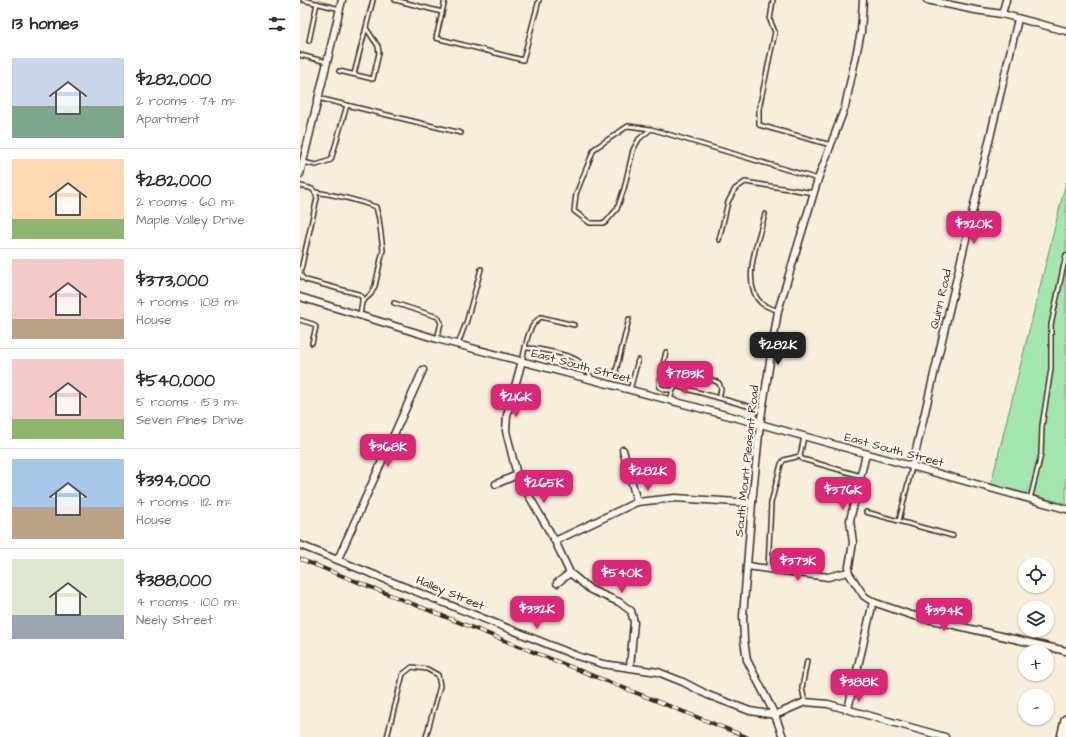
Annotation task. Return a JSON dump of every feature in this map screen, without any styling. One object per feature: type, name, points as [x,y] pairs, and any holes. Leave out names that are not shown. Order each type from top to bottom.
[{"type":"street","points":[[300,174],[342,0]]},
{"type":"street","name":"South Mount Pleasant Road","points":[[783,737],[775,715],[747,660],[744,640],[743,616],[760,424],[778,310],[818,179],[845,107],[861,32],[863,0]]},
{"type":"street","points":[[927,0],[1002,14],[1066,31]]},
{"type":"street","points":[[1002,14],[1006,0]]},
{"type":"street","name":"Quinn Road","points":[[912,467],[1018,19]]},
{"type":"street","name":"East South Street","points":[[300,297],[437,339],[760,424],[1066,509]]},
{"type":"street","points":[[522,361],[507,415],[506,431],[517,475],[555,541],[570,573],[590,590],[619,602],[632,611],[634,622],[630,667]]},
{"type":"street","points":[[338,559],[423,370]]},
{"type":"street","points":[[623,450],[637,502]]},
{"type":"street","points":[[866,454],[850,520],[853,543],[848,572],[864,596],[873,602],[911,615],[1066,651]]},
{"type":"street","points":[[496,484],[517,475]]},
{"type":"street","points":[[555,541],[637,502],[675,498],[752,503]]},
{"type":"street","name":"Halley Street","points":[[300,545],[577,656],[603,664],[658,672],[683,682],[708,695],[750,711],[775,715]]},
{"type":"street","points":[[747,566],[828,577],[848,572]]},
{"type":"street","points":[[557,583],[570,573]]},
{"type":"street","points":[[848,709],[873,602]]},
{"type":"street","points":[[775,715],[805,702],[828,704],[944,737]]},
{"type":"street","points":[[1062,737],[1066,720]]},
{"type":"lane","points":[[303,0],[340,8]]},
{"type":"lane","points":[[354,74],[373,0]]},
{"type":"lane","points":[[395,0],[442,12]]},
{"type":"lane","points":[[445,0],[436,38],[523,60],[539,0]]},
{"type":"lane","points":[[773,0],[770,20],[775,32],[759,109],[759,125],[831,145]]},
{"type":"lane","points":[[308,41],[317,3]]},
{"type":"lane","points":[[339,71],[373,79],[380,53],[378,46],[366,28]]},
{"type":"lane","points":[[300,55],[327,62]]},
{"type":"lane","points":[[318,98],[461,133]]},
{"type":"lane","points":[[303,162],[316,165],[331,160],[347,105]]},
{"type":"lane","points":[[651,129],[639,139],[633,150],[624,189],[617,210],[605,223],[590,223],[574,211],[576,194],[594,149],[628,126],[651,129],[818,179]]},
{"type":"lane","points":[[719,240],[728,202],[735,189],[745,182],[814,194]]},
{"type":"lane","points":[[300,186],[312,189],[315,192],[330,194],[376,207],[383,250],[375,286],[371,294],[362,302]]},
{"type":"lane","points":[[315,192],[317,198],[300,274],[306,280],[358,294],[362,297],[360,315]]},
{"type":"lane","points":[[764,214],[751,268],[750,280],[753,292],[761,304],[778,310]]},
{"type":"lane","points":[[1030,499],[1042,455],[1042,426],[1051,369],[1051,325],[1066,255]]},
{"type":"lane","points":[[458,344],[467,320],[481,269]]},
{"type":"lane","points":[[394,303],[438,317],[441,323],[437,339]]},
{"type":"lane","points":[[522,361],[528,337],[534,322],[541,317],[574,325]]},
{"type":"lane","points":[[629,319],[616,372],[619,377],[632,382]]},
{"type":"lane","points":[[300,320],[313,324],[316,327],[312,343]]},
{"type":"lane","points":[[525,348],[537,348],[570,356],[582,363],[593,380]]},
{"type":"lane","points":[[666,352],[659,387],[666,390],[673,390]]},
{"type":"lane","points":[[630,390],[638,360]]},
{"type":"lane","points":[[669,400],[681,372],[710,379],[719,383],[719,398]]},
{"type":"lane","points":[[676,386],[762,410]]},
{"type":"lane","points":[[800,456],[804,437]]},
{"type":"lane","points":[[800,456],[802,459],[861,476]]},
{"type":"lane","points":[[768,569],[771,503],[782,464],[784,460],[800,456]]},
{"type":"lane","points":[[899,521],[912,467]]},
{"type":"lane","points":[[866,512],[954,536]]},
{"type":"lane","points":[[805,702],[802,688],[807,661]]},
{"type":"lane","points":[[387,737],[403,674],[412,667],[427,669],[438,675],[440,686],[426,737]]},
{"type":"green space","points":[[1066,182],[1066,504],[991,484]]},
{"type":"railway","points":[[300,559],[747,737]]}]
